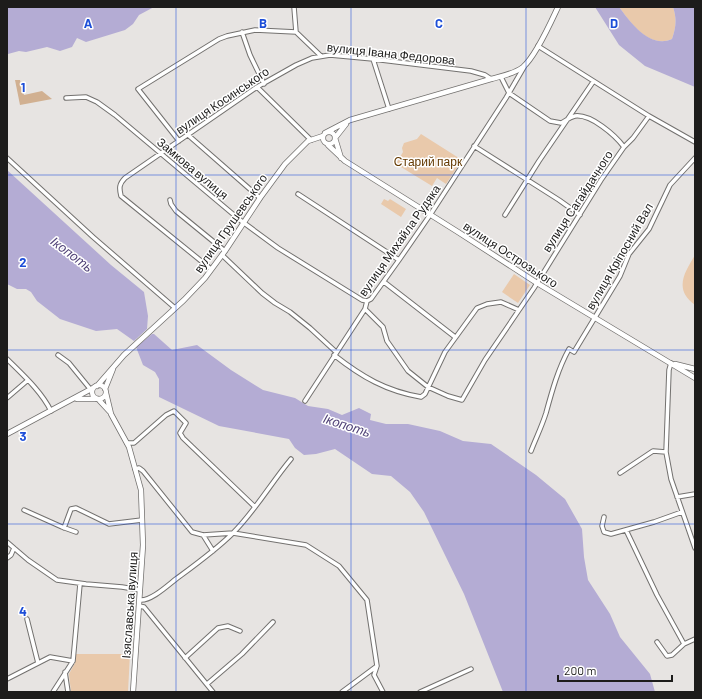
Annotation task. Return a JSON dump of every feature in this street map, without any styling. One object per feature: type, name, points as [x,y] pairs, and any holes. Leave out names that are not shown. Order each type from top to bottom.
[{"type":"main road","name":"вулиця Михайла Рудяка","points":[[524,66],[538,46],[558,7]]},
{"type":"main road","name":"вулиця Грушевського","points":[[7,434],[94,388],[135,345],[175,308],[204,278],[222,255],[260,198],[285,164],[300,148],[311,140],[350,120],[491,78],[501,77],[524,66]]},
{"type":"main road","points":[[311,140],[327,144],[334,142],[342,128],[350,120]]},
{"type":"main road","points":[[327,144],[323,142],[324,134],[331,133],[334,135],[342,159]]},
{"type":"main road","name":"вулиця Острозького","points":[[327,144],[342,159],[537,283],[693,377]]},
{"type":"main road","name":"вулиця Острозького","points":[[671,363],[695,369]]},
{"type":"main road","points":[[75,399],[104,398],[114,366]]},
{"type":"main road","points":[[693,377],[691,372],[695,369]]},
{"type":"main road","points":[[105,391],[102,386],[94,388],[92,393],[111,414]]},
{"type":"main road","name":"Ізяславська вулиця","points":[[105,391],[111,414],[127,443],[141,490],[143,544],[133,692]]},
{"type":"street","points":[[179,141],[138,89],[219,39],[242,32],[255,30],[296,32],[294,7]]},
{"type":"street","points":[[242,32],[250,55],[264,84]]},
{"type":"street","name":"вулиця Івана Федорова","points":[[296,32],[320,56],[330,55],[373,59],[471,71],[491,78]]},
{"type":"street","points":[[538,46],[593,82],[695,142]]},
{"type":"street","name":"вулиця Косинського","points":[[211,269],[127,201],[122,196],[119,189],[120,183],[125,178],[257,87],[296,65],[320,56]]},
{"type":"street","points":[[373,59],[388,109]]},
{"type":"street","name":"вулиця Михайла Рудяка","points":[[305,401],[365,309],[367,300],[371,299],[384,282],[430,215],[509,93],[524,66]]},
{"type":"street","points":[[501,77],[509,93],[550,121],[561,123],[570,117],[581,116],[591,120],[603,128],[624,147]]},
{"type":"street","points":[[505,215],[565,121],[593,82]]},
{"type":"street","points":[[257,87],[311,140]]},
{"type":"street","name":"Замкова вулиця","points":[[66,98],[86,97],[97,102],[115,115],[244,223],[278,248],[362,300],[367,300]]},
{"type":"street","name":"вулиця Сагайдачного","points":[[428,387],[448,396],[462,400],[486,360],[602,180],[624,147],[633,138],[649,116]]},
{"type":"street","points":[[188,135],[260,198]]},
{"type":"street","points":[[474,146],[580,215]]},
{"type":"street","points":[[7,158],[93,237],[175,308]]},
{"type":"street","name":"вулиця Кріпосний Вал","points":[[531,451],[546,414],[553,386],[569,349],[574,352],[595,318],[620,276],[629,254],[648,230],[670,185],[695,158]]},
{"type":"street","points":[[298,194],[399,260]]},
{"type":"street","points":[[170,200],[176,211],[225,250]]},
{"type":"street","points":[[222,255],[262,293],[300,320],[335,354],[366,378],[408,394],[421,397],[425,394],[445,352],[477,308],[487,304],[500,302],[519,310]]},
{"type":"street","points":[[384,282],[455,337]]},
{"type":"street","points":[[365,309],[383,327],[387,341],[408,371],[428,387]]},
{"type":"street","points":[[58,355],[70,363],[94,388]]},
{"type":"street","points":[[7,359],[28,380],[46,402],[51,411]]},
{"type":"street","points":[[671,363],[669,370],[666,452],[671,479],[695,548]]},
{"type":"street","points":[[7,398],[28,380]]},
{"type":"street","points":[[127,443],[134,443],[166,415],[174,411],[186,423],[180,433],[183,438],[255,507]]},
{"type":"street","points":[[620,473],[653,451],[666,452]]},
{"type":"street","points":[[140,600],[144,600],[162,590],[213,551],[233,533],[292,459]]},
{"type":"street","points":[[135,469],[138,468],[143,470],[192,532],[203,535],[233,533],[306,545],[339,566],[367,600],[377,666],[374,675],[383,692]]},
{"type":"street","points":[[677,497],[695,494]]},
{"type":"street","points":[[64,528],[71,509],[76,508],[109,524],[142,520]]},
{"type":"street","points":[[24,510],[76,532]]},
{"type":"street","points":[[604,517],[602,526],[604,532],[611,534],[654,522],[682,512]]},
{"type":"street","points":[[626,530],[657,595],[684,644]]},
{"type":"street","points":[[203,535],[213,551]]},
{"type":"street","points":[[7,542],[28,560],[57,580],[80,584],[140,590]]},
{"type":"street","points":[[7,558],[11,555],[14,548]]},
{"type":"street","points":[[53,692],[73,661],[80,584]]},
{"type":"street","points":[[139,606],[144,607],[213,692]]},
{"type":"street","points":[[27,618],[38,663]]},
{"type":"street","points":[[206,684],[242,654],[273,622]]},
{"type":"street","points":[[185,658],[218,628],[228,626],[240,631]]},
{"type":"street","points":[[657,642],[667,656],[672,655],[684,644],[695,639]]},
{"type":"street","points":[[7,679],[50,657],[73,661]]},
{"type":"street","points":[[342,692],[377,666]]},
{"type":"street","points":[[420,692],[471,669]]},
{"type":"street","points":[[65,672],[68,692]]},
{"type":"green space","points":[[619,7],[673,7],[676,23],[672,39],[664,41],[656,40],[641,33]]},
{"type":"green space","name":"Старий парк","points":[[421,134],[462,160],[446,184],[437,178],[432,186],[396,164],[403,152],[402,148],[404,143],[417,139]]},
{"type":"green space","points":[[384,199],[388,201],[390,199],[406,209],[401,217],[381,204]]},
{"type":"green space","points":[[695,255],[695,305],[684,293],[683,280]]},
{"type":"green space","points":[[514,274],[530,285],[518,303],[502,292]]},
{"type":"green space","points":[[76,654],[130,654],[128,692],[71,692],[69,674],[75,663]]},
{"type":"shaded area","points":[[15,80],[20,80],[24,95],[42,91],[52,99],[20,105]]},
{"type":"water","points":[[7,7],[154,7],[139,15],[133,24],[125,30],[86,42],[77,38],[72,47],[60,51],[47,47],[26,52],[19,51],[8,54],[7,58]]},
{"type":"water","points":[[595,7],[619,7],[635,27],[642,33],[656,40],[664,41],[672,39],[675,27],[673,7],[695,7],[695,87],[645,66],[619,45]]},
{"type":"water","name":"Ікопоть","points":[[7,170],[111,265],[144,292],[148,316],[147,329],[134,341],[117,329],[96,331],[60,319],[37,301],[31,292],[26,289],[17,289],[7,284]]},
{"type":"water","name":"Ікопоть","points":[[154,334],[172,350],[197,345],[231,370],[263,390],[295,398],[308,406],[328,409],[342,415],[359,408],[371,414],[370,420],[386,424],[408,424],[440,431],[463,441],[491,444],[536,475],[565,499],[582,529],[584,557],[588,580],[610,614],[620,637],[650,674],[655,692],[503,692],[464,594],[424,512],[410,492],[391,476],[372,474],[335,449],[316,454],[304,455],[295,448],[289,439],[219,426],[159,397],[159,379],[155,372],[143,365],[136,347]]}]
